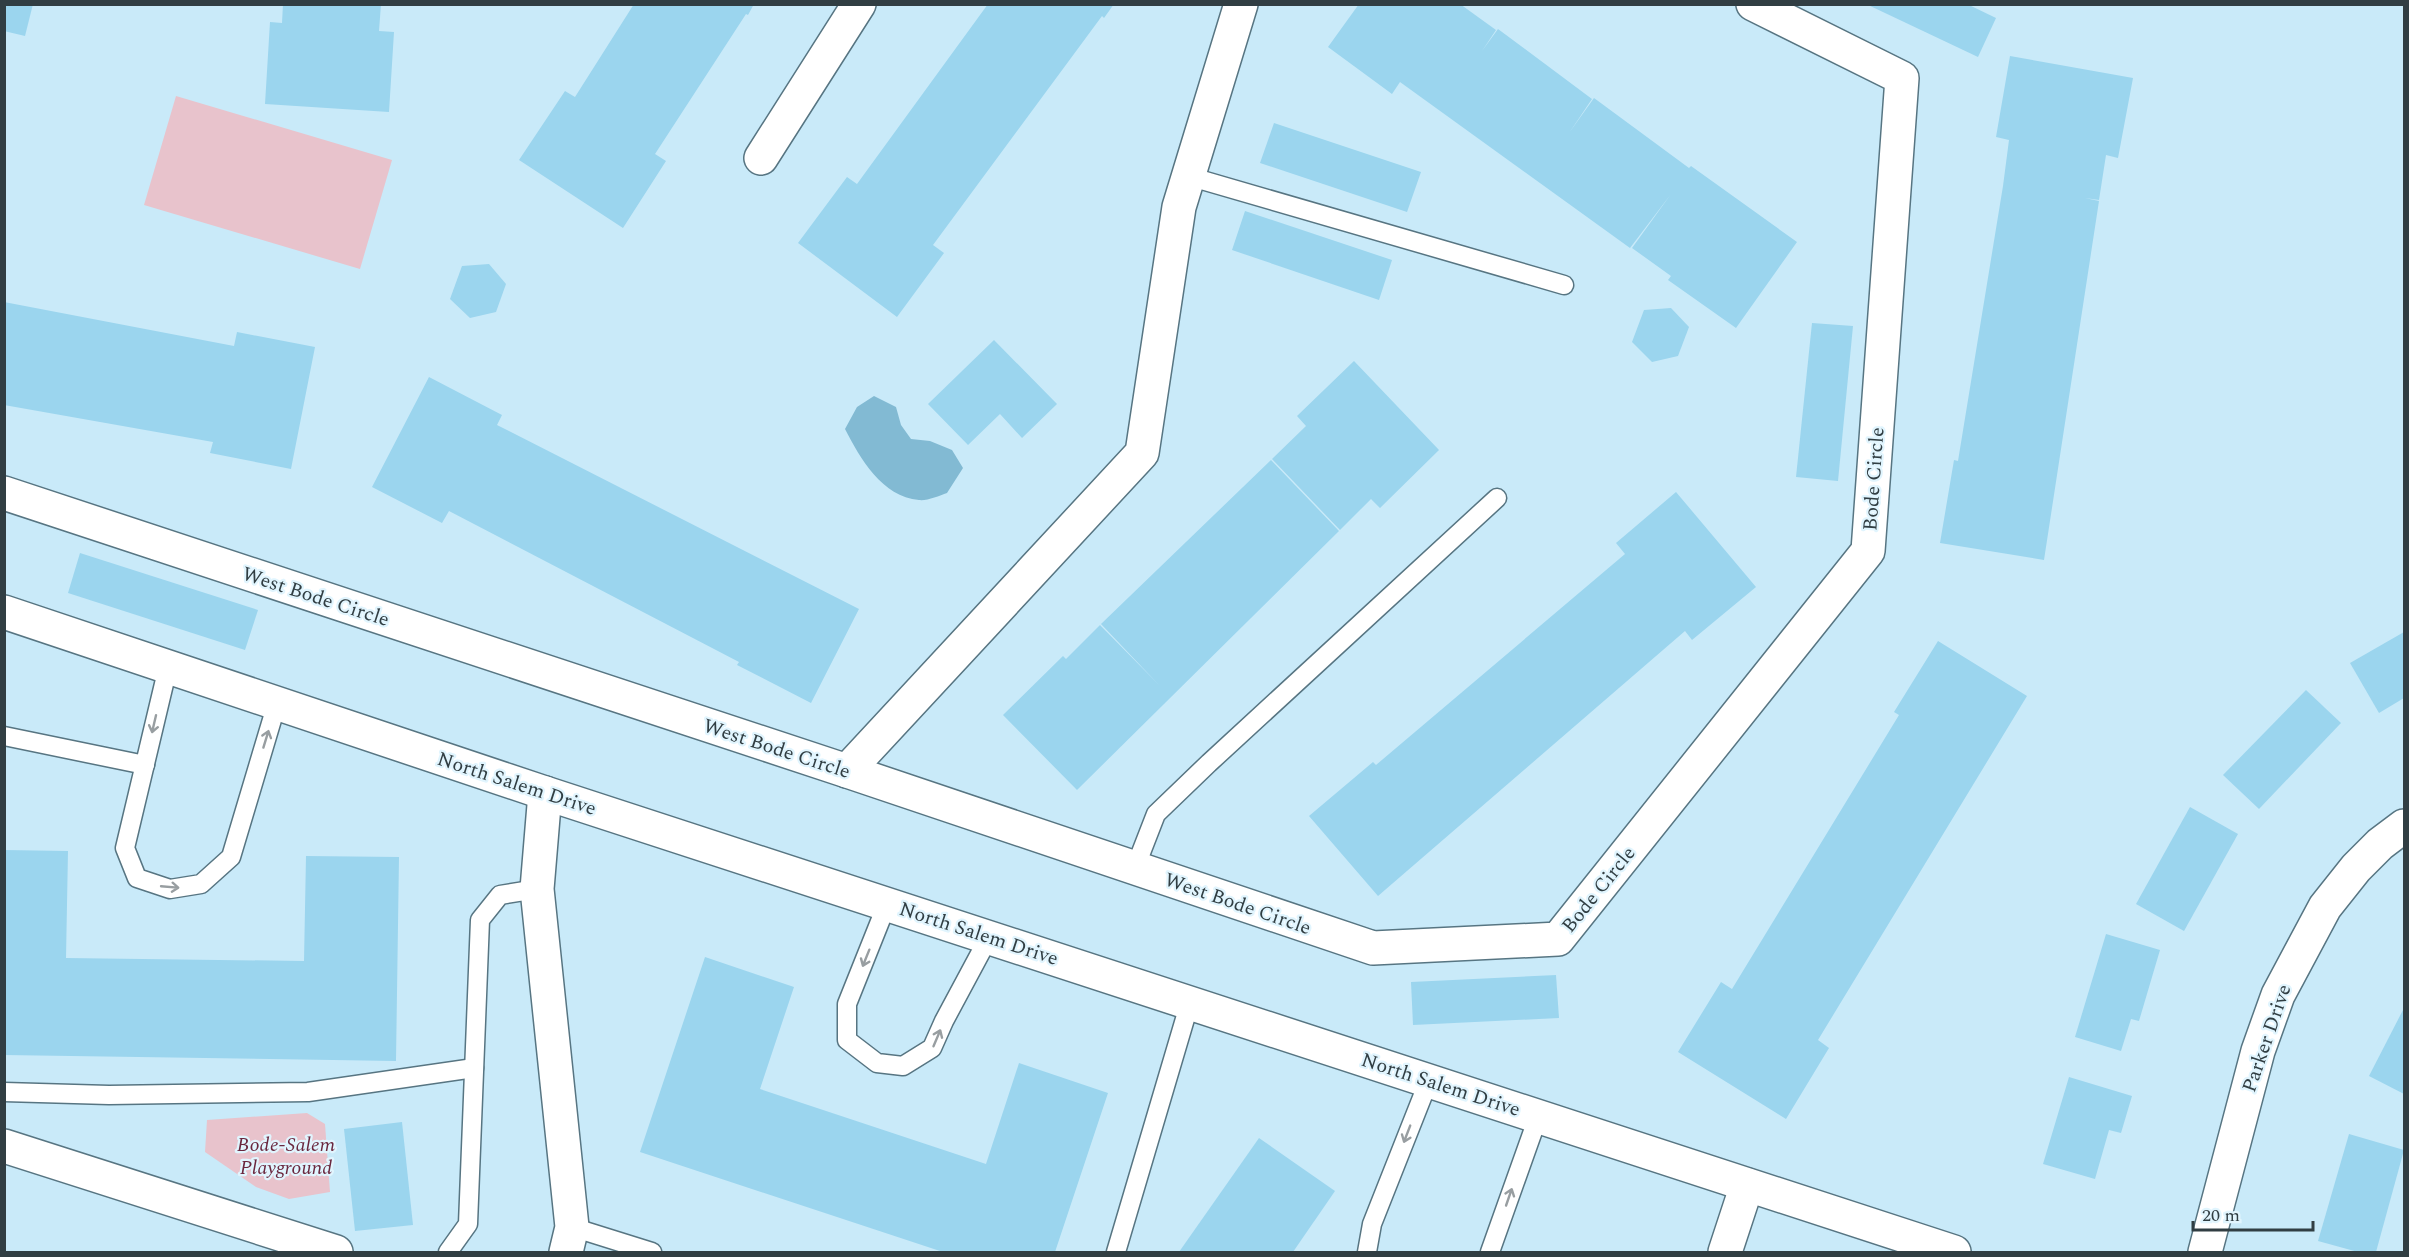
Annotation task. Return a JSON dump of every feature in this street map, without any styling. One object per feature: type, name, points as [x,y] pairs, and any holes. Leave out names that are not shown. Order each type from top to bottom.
[{"type":"street","points":[[760,158],[860,4]]},
{"type":"street","points":[[847,771],[1142,453],[1179,207],[1241,4]]},
{"type":"street","name":"Bode Circle","points":[[1558,939],[1868,551],[1902,78],[1753,4]]},
{"type":"street","name":"West Bode Circle","points":[[4,493],[847,771],[1373,948],[1558,939]]},
{"type":"street","name":"North Salem Drive","points":[[4,612],[545,793],[1954,1252]]},
{"type":"street","points":[[545,793],[537,889],[569,1240]]},
{"type":"street","name":"Parker Drive","points":[[2205,1252],[2258,1051],[2278,995],[2325,907],[2356,868],[2380,844],[2404,826]]},
{"type":"street","points":[[4,1146],[336,1252]]},
{"type":"street","points":[[1725,1252],[1748,1185]]},
{"type":"lane","points":[[1188,176],[1564,285]]},
{"type":"lane","points":[[1135,868],[1156,814],[1497,498]]},
{"type":"lane","points":[[168,667],[125,848],[136,878],[170,889],[201,884],[231,857],[277,703]]},
{"type":"lane","points":[[4,736],[145,765]]},
{"type":"lane","points":[[448,1252],[468,1224],[480,920],[500,895],[537,889]]},
{"type":"lane","points":[[887,904],[847,1004],[847,1040],[877,1063],[903,1065],[932,1048],[988,937]]},
{"type":"lane","points":[[1116,1252],[1190,1002]]},
{"type":"lane","points":[[4,1092],[109,1095],[308,1092],[474,1068]]},
{"type":"lane","points":[[1367,1252],[1372,1224],[1429,1080]]},
{"type":"lane","points":[[1490,1252],[1538,1117]]},
{"type":"lane","points":[[569,1240],[652,1252]]},
{"type":"green space","points":[[176,96],[392,160],[360,269],[144,205]]},
{"type":"green space","name":"Bode-Salem Playground","points":[[307,1113],[325,1124],[330,1192],[289,1199],[256,1187],[205,1152],[207,1120]]},
{"type":"water","points":[[874,396],[896,407],[901,425],[911,439],[930,441],[952,450],[963,468],[947,493],[922,500],[906,497],[883,484],[865,463],[845,429],[857,407]]},
{"type":"building","points":[[4,4],[33,4],[25,36],[4,31]]},
{"type":"building","points":[[283,4],[381,4],[379,31],[394,32],[389,112],[265,104],[270,22],[282,23]]},
{"type":"building","points":[[634,4],[754,4],[655,154],[666,161],[623,228],[519,160],[565,91],[575,97]]},
{"type":"building","points":[[988,4],[1114,4],[1104,18],[1102,16],[933,245],[944,253],[897,317],[798,243],[847,177],[857,184]]},
{"type":"building","points":[[1359,4],[1460,4],[1496,30],[1482,51],[1498,29],[1592,99],[1569,133],[1594,98],[1689,168],[1691,166],[1797,242],[1736,328],[1668,280],[1671,276],[1632,248],[1671,194],[1630,248],[1400,82],[1392,94],[1328,47]]},
{"type":"building","points":[[1866,4],[1967,4],[1996,18],[1978,57]]},
{"type":"building","points":[[2010,56],[2133,78],[2118,158],[2106,155],[2099,200],[2085,198],[2099,201],[2044,560],[1940,543],[1954,460],[1958,461],[2003,186],[2009,140],[1996,137]]},
{"type":"building","points":[[1274,123],[1421,172],[1407,212],[1260,163]]},
{"type":"building","points":[[1245,211],[1392,260],[1379,300],[1232,250]]},
{"type":"building","points":[[489,264],[506,284],[496,312],[470,318],[450,299],[462,266]]},
{"type":"building","points":[[4,302],[234,346],[237,332],[315,347],[291,469],[210,453],[213,442],[4,405]]},
{"type":"building","points":[[1671,308],[1689,327],[1678,356],[1652,362],[1632,342],[1644,310]]},
{"type":"building","points":[[1812,323],[1853,326],[1838,481],[1796,477]]},
{"type":"building","points":[[994,340],[1057,404],[1022,438],[1000,414],[968,445],[928,404]]},
{"type":"building","points":[[1354,361],[1439,450],[1380,508],[1371,499],[1340,530],[1272,459],[1306,426],[1297,416]]},
{"type":"building","points":[[429,377],[502,415],[497,425],[859,609],[811,703],[737,665],[739,662],[449,511],[442,523],[372,487]]},
{"type":"building","points":[[1271,460],[1339,531],[1077,790],[1003,715],[1063,656],[1066,659],[1100,625],[1160,686],[1101,624]]},
{"type":"building","points":[[1676,492],[1756,587],[1692,640],[1685,631],[1378,896],[1309,816],[1373,762],[1376,765],[1625,554],[1616,543]]},
{"type":"building","points":[[80,553],[258,610],[245,650],[68,593]]},
{"type":"building","points":[[2404,632],[2404,698],[2379,713],[2350,663]]},
{"type":"building","points":[[1938,641],[2027,696],[1818,1040],[1829,1048],[1786,1119],[1678,1052],[1721,982],[1732,989],[1899,715],[1894,712]]},
{"type":"building","points":[[2306,690],[2341,723],[2259,809],[2223,775]]},
{"type":"building","points":[[2190,807],[2238,834],[2184,931],[2136,904]]},
{"type":"building","points":[[4,850],[68,851],[66,958],[304,961],[306,856],[399,857],[396,1061],[4,1055]]},
{"type":"building","points":[[2106,934],[2160,950],[2139,1021],[2131,1019],[2121,1051],[2075,1037]]},
{"type":"building","points":[[705,957],[794,987],[760,1089],[986,1164],[1019,1063],[1108,1093],[1055,1252],[943,1252],[640,1152]]},
{"type":"building","points":[[1556,975],[1559,1018],[1413,1025],[1411,982]]},
{"type":"building","points":[[2404,1008],[2404,1094],[2369,1076]]},
{"type":"building","points":[[2069,1077],[2132,1096],[2121,1133],[2109,1130],[2095,1179],[2043,1164]]},
{"type":"building","points":[[402,1122],[413,1225],[355,1231],[344,1129]]},
{"type":"building","points":[[2349,1134],[2404,1150],[2376,1252],[2358,1252],[2318,1241]]},
{"type":"building","points":[[1259,1138],[1335,1191],[1293,1252],[1179,1252]]}]
